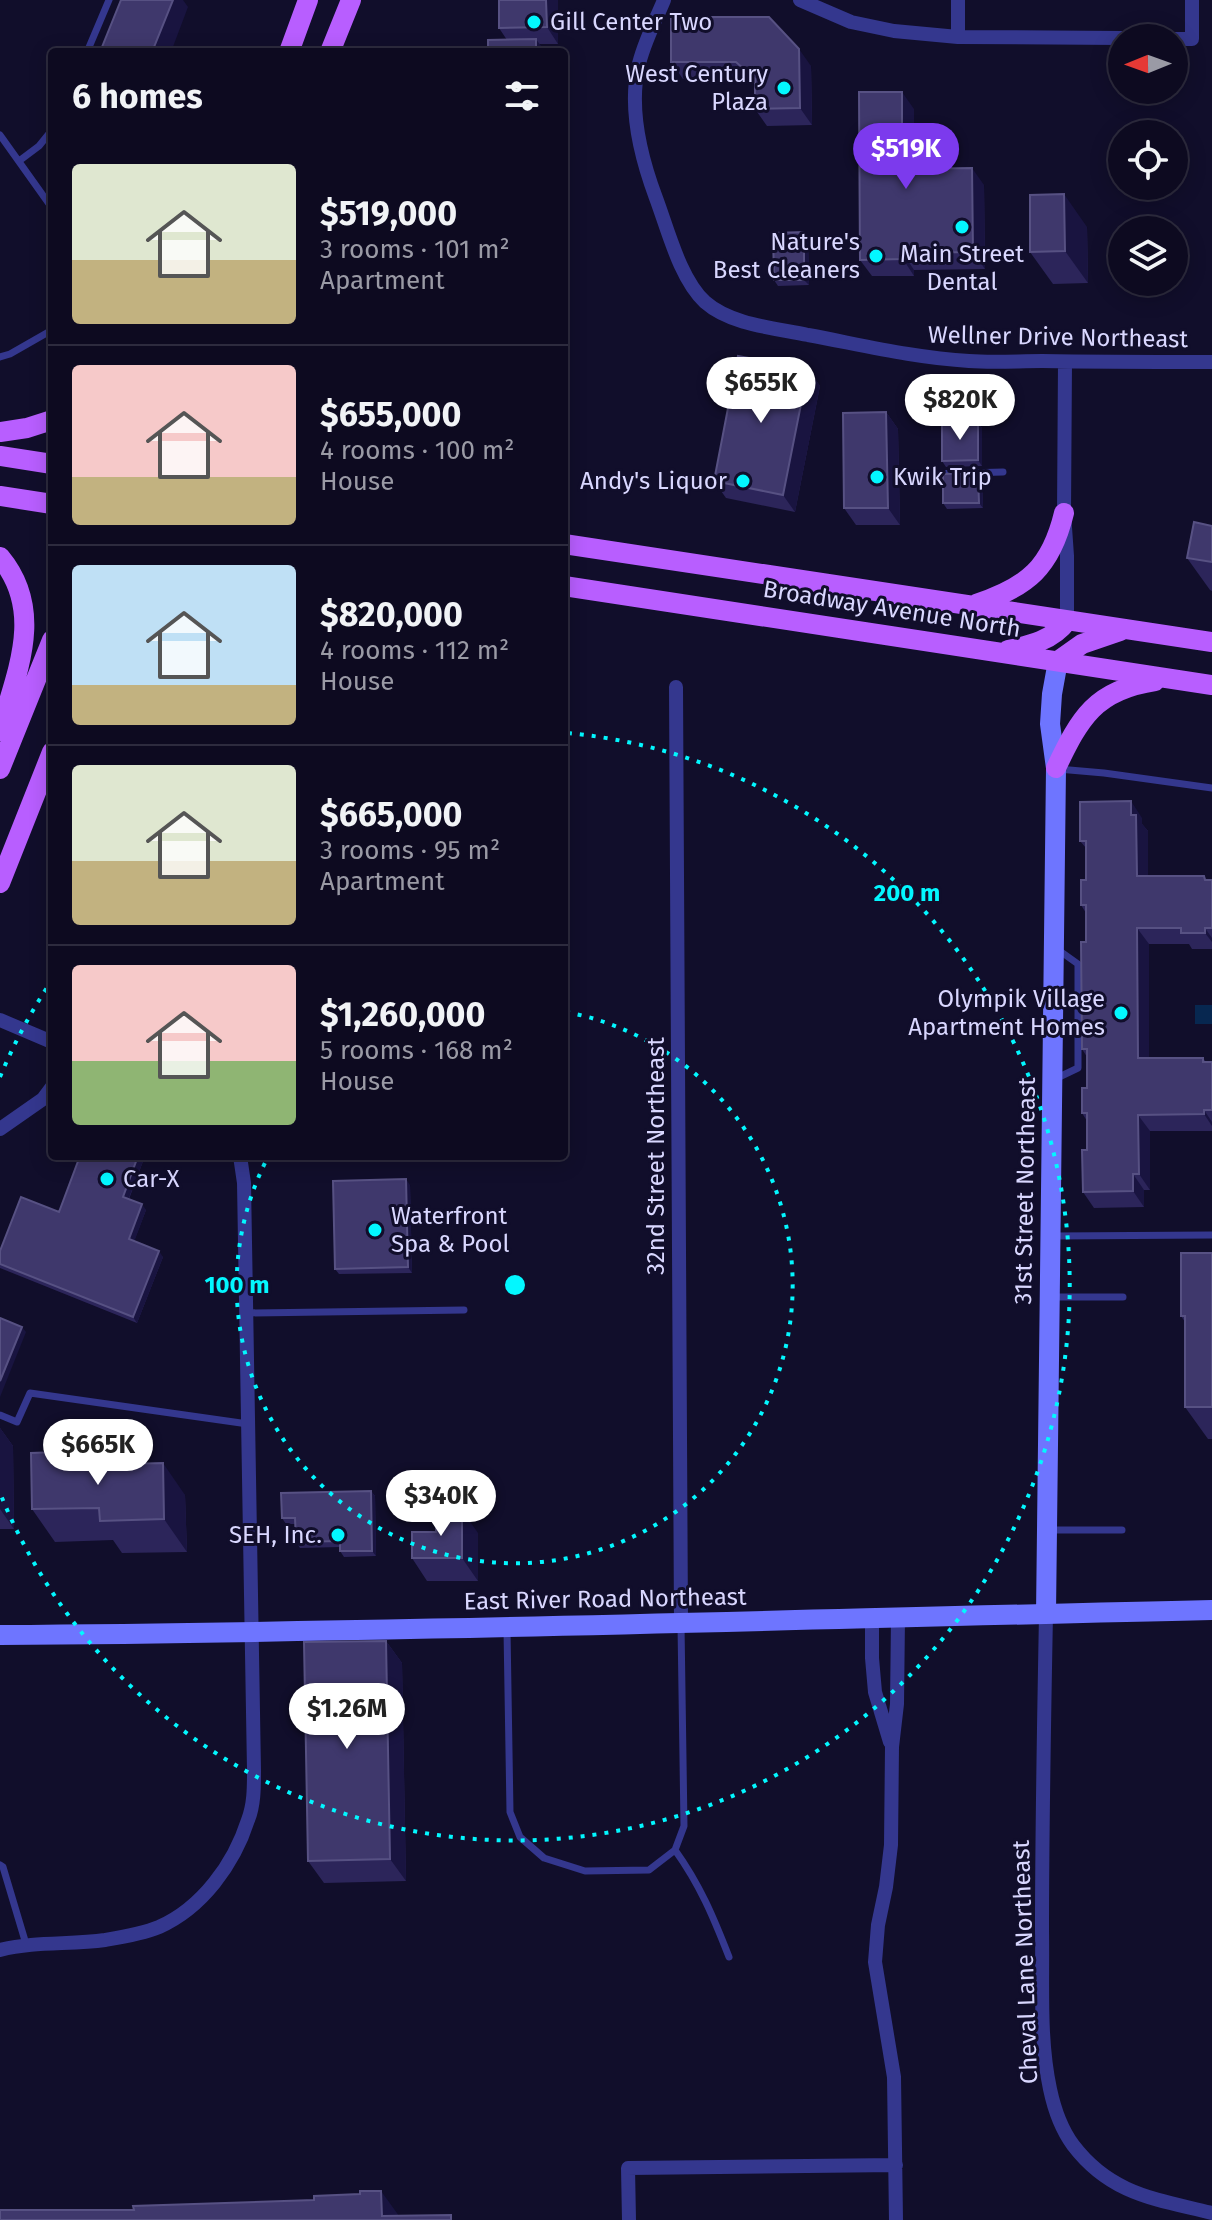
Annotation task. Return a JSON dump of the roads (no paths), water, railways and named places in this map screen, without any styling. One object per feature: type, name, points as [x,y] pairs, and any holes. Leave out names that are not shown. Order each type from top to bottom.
[{"type":"main road","points":[[290,48],[308,0]]},
{"type":"main road","points":[[332,48],[351,0]]},
{"type":"main road","points":[[0,432],[48,421]]},
{"type":"main road","points":[[0,456],[48,463]]},
{"type":"main road","points":[[0,496],[48,503]]},
{"type":"main road","points":[[970,606],[1017,587],[1037,571],[1054,547],[1064,513]]},
{"type":"main road","name":"Broadway Avenue North","points":[[568,543],[1212,642]]},
{"type":"main road","points":[[0,557],[16,579],[25,614],[22,651],[0,731]]},
{"type":"main road","name":"Broadway Avenue North","points":[[568,587],[1212,685]]},
{"type":"main road","points":[[1001,652],[1044,640],[1060,630],[1067,621]]},
{"type":"main road","points":[[1058,661],[1082,644],[1128,629]]},
{"type":"main road","points":[[0,769],[48,650]]},
{"type":"main road","points":[[1056,768],[1085,714],[1102,700],[1127,687],[1170,679]]},
{"type":"main road","points":[[0,883],[48,762]]},
{"type":"main road","points":[[9,859],[48,783]]},
{"type":"street","name":"Wellner Drive Northeast","points":[[664,0],[644,46],[638,69],[635,106],[638,131],[654,192],[683,268],[704,301],[719,311],[735,318],[899,353],[970,361],[1212,362]]},
{"type":"street","points":[[800,0],[851,22],[877,29],[958,37],[1108,38]]},
{"type":"street","points":[[958,0],[958,37]]},
{"type":"street","points":[[1188,39],[1192,39],[1192,0]]},
{"type":"street","points":[[1065,362],[1067,621]]},
{"type":"street","name":"31st Street Northeast","points":[[1046,1614],[1056,768],[1050,724],[1058,661]]},
{"type":"street","name":"32nd Street Northeast","points":[[676,687],[681,1624]]},
{"type":"street","points":[[0,1020],[48,1040]]},
{"type":"street","points":[[0,1129],[48,1092]]},
{"type":"street","points":[[0,1950],[26,1944],[102,1940],[133,1935],[159,1926],[199,1900],[217,1880],[242,1838],[249,1818],[253,1795],[251,1633],[244,1183],[241,1160]]},
{"type":"street","name":"East River Road Northeast","points":[[0,1635],[507,1628],[1212,1610]]},
{"type":"street","name":"Cheval Lane Northeast","points":[[1046,1614],[1042,1860],[1045,2036],[1050,2090],[1071,2143],[1104,2176],[1138,2194],[1212,2213]]},
{"type":"street","points":[[896,2220],[894,2077],[875,1962],[891,1845],[898,1618]]},
{"type":"street","points":[[872,1619],[875,1692],[892,1747]]},
{"type":"street","points":[[629,2220],[628,2168],[896,2165]]},
{"type":"lane","points":[[89,48],[109,0]]},
{"type":"lane","points":[[0,135],[48,202]]},
{"type":"lane","points":[[19,161],[48,135]]},
{"type":"lane","points":[[0,357],[48,332]]},
{"type":"lane","points":[[928,474],[1003,472]]},
{"type":"lane","points":[[1056,768],[1212,788]]},
{"type":"lane","points":[[1051,1236],[1212,1235]]},
{"type":"lane","points":[[1050,1297],[1123,1297]]},
{"type":"lane","points":[[246,1313],[464,1310]]},
{"type":"lane","points":[[0,1415],[17,1422],[30,1393],[248,1424]]},
{"type":"lane","points":[[1047,1530],[1122,1530]]},
{"type":"lane","points":[[507,1628],[510,1812],[520,1837],[544,1858],[585,1871],[649,1870],[675,1850],[684,1826],[681,1624]]},
{"type":"lane","points":[[675,1850],[694,1877],[729,1957]]},
{"type":"lane","points":[[0,1865],[26,1944]]},
{"type":"water","points":[[1195,1005],[1212,1005],[1212,1024],[1195,1024]]},
{"type":"place","name":"Gill Center Two","points":[[534,22]]},
{"type":"place","name":"West Century Plaza","points":[[784,88]]},
{"type":"place","name":"Main Street Dental","points":[[962,227]]},
{"type":"place","name":"Nature's Best Cleaners","points":[[876,256]]},
{"type":"place","name":"Kwik Trip","points":[[877,477]]},
{"type":"place","name":"Andy's Liquor","points":[[743,481]]},
{"type":"place","name":"Olympik Village Apartment Homes","points":[[1121,1013]]},
{"type":"place","name":"Car-X","points":[[107,1179]]},
{"type":"place","name":"Waterfront Spa & Pool","points":[[375,1230]]},
{"type":"place","name":"SEH, Inc.","points":[[338,1535]]}]
